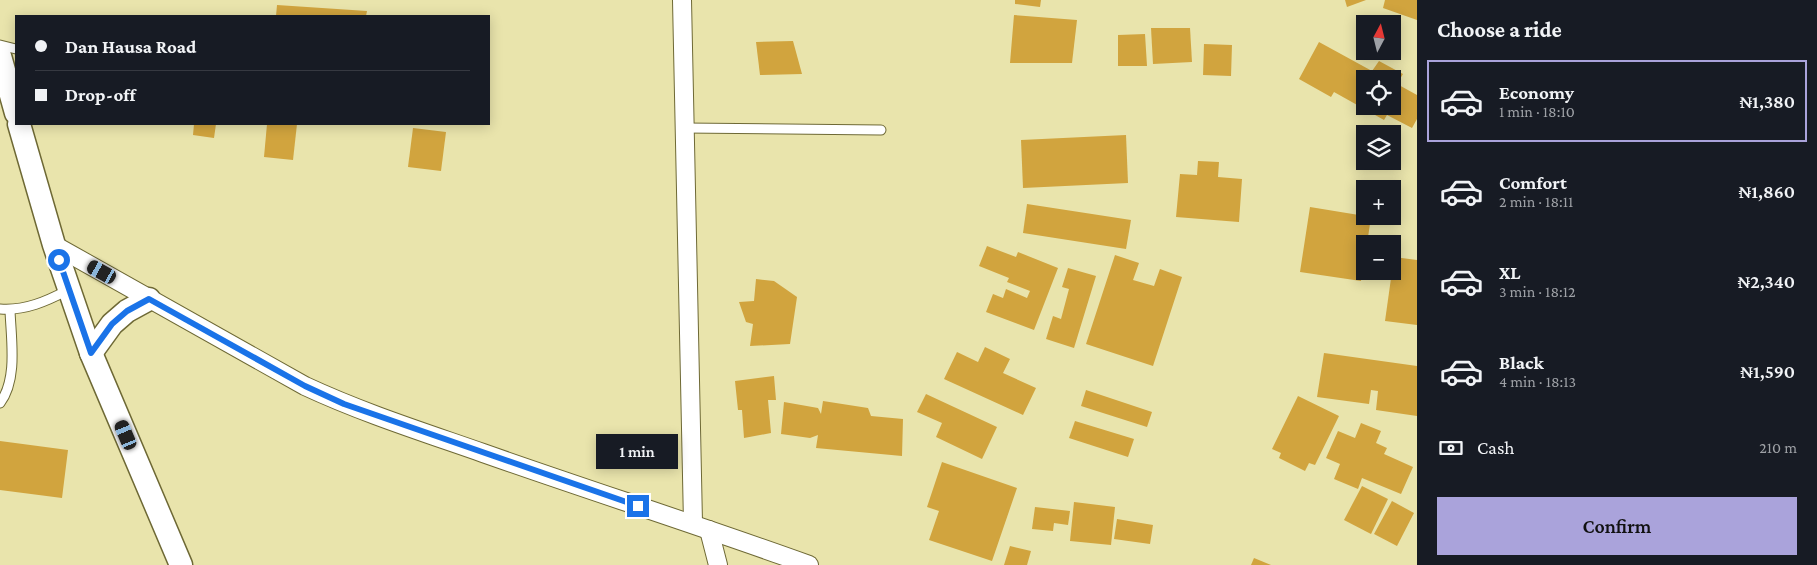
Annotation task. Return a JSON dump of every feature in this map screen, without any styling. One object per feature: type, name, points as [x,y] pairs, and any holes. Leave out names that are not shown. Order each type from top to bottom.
[{"type":"street","points":[[682,0],[693,523]]},
{"type":"street","points":[[0,56],[15,109]]},
{"type":"street","points":[[19,125],[68,290],[91,353],[181,565]]},
{"type":"street","points":[[54,245],[305,386],[344,404],[574,485],[693,523],[809,565]]},
{"type":"street","points":[[91,353],[112,324],[127,311],[149,299]]},
{"type":"street","points":[[710,530],[718,565]]},
{"type":"lane","points":[[0,45],[15,49]]},
{"type":"lane","points":[[684,128],[881,130]]},
{"type":"lane","points":[[0,309],[22,309],[49,300],[68,290]]},
{"type":"lane","points":[[0,403],[7,393],[12,379],[10,310]]},
{"type":"building","points":[[1015,0],[1041,0],[1040,7],[1015,4]]},
{"type":"building","points":[[1345,0],[1366,0],[1347,7]]},
{"type":"building","points":[[1385,0],[1417,0],[1417,20],[1383,8]]},
{"type":"building","points":[[277,5],[367,11],[366,15],[276,15]]},
{"type":"building","points":[[1014,15],[1077,20],[1072,63],[1010,63]]},
{"type":"building","points":[[1151,28],[1190,28],[1192,62],[1153,64]]},
{"type":"building","points":[[1145,34],[1147,66],[1118,66],[1118,35]]},
{"type":"building","points":[[793,41],[802,74],[760,75],[756,42]]},
{"type":"building","points":[[1319,42],[1370,70],[1356,70],[1356,104],[1334,92],[1331,97],[1299,79]]},
{"type":"building","points":[[1204,44],[1232,45],[1231,76],[1203,75]]},
{"type":"building","points":[[1379,61],[1396,70],[1373,70]]},
{"type":"building","points":[[1401,86],[1417,95],[1417,119],[1412,128],[1387,115],[1401,115]]},
{"type":"building","points":[[1375,115],[1387,115],[1384,120]]},
{"type":"building","points":[[194,125],[216,125],[214,138],[193,135]]},
{"type":"building","points":[[267,125],[297,125],[293,160],[264,157]]},
{"type":"building","points":[[413,128],[446,132],[441,171],[408,167]]},
{"type":"building","points":[[1126,135],[1128,183],[1023,188],[1021,140]]},
{"type":"building","points":[[1198,161],[1219,162],[1218,177],[1242,179],[1239,222],[1176,217],[1180,174],[1197,175]]},
{"type":"building","points":[[1027,204],[1131,220],[1126,249],[1023,233]]},
{"type":"building","points":[[1310,207],[1356,215],[1356,225],[1370,225],[1368,235],[1356,235],[1356,280],[1361,281],[1300,272]]},
{"type":"building","points":[[987,246],[1016,257],[1018,252],[1058,268],[1034,330],[986,312],[993,294],[1003,298],[1006,289],[1027,298],[1030,291],[1007,282],[1009,278],[979,266]]},
{"type":"building","points":[[1115,255],[1139,263],[1133,280],[1154,286],[1160,269],[1182,277],[1153,366],[1086,344]]},
{"type":"building","points":[[1401,258],[1417,260],[1417,325],[1385,321],[1391,280],[1401,280]]},
{"type":"building","points":[[1068,268],[1096,276],[1074,348],[1046,339],[1053,316],[1061,319],[1069,289],[1062,287]]},
{"type":"building","points":[[756,279],[774,281],[797,297],[790,344],[750,346],[753,324],[746,322],[739,302],[754,301]]},
{"type":"building","points":[[985,347],[1010,359],[1003,373],[1036,388],[1023,415],[944,379],[957,352],[978,362]]},
{"type":"building","points":[[1324,353],[1417,366],[1417,416],[1376,410],[1378,391],[1371,390],[1369,404],[1317,397]]},
{"type":"building","points":[[774,376],[776,400],[768,400],[771,433],[744,438],[742,410],[738,410],[735,381]]},
{"type":"building","points":[[1086,390],[1152,412],[1147,427],[1081,406]]},
{"type":"building","points":[[926,394],[997,427],[982,459],[936,437],[942,423],[917,412]]},
{"type":"building","points":[[1298,396],[1339,416],[1315,465],[1309,463],[1305,471],[1279,458],[1281,453],[1272,449]]},
{"type":"building","points":[[823,401],[868,408],[871,416],[903,419],[902,456],[816,448],[818,435],[810,438],[781,434],[784,402],[818,408],[821,414]]},
{"type":"building","points":[[1075,421],[1134,439],[1128,457],[1069,438]]},
{"type":"building","points":[[1361,423],[1381,431],[1376,443],[1387,448],[1384,454],[1413,467],[1401,494],[1362,478],[1358,489],[1334,479],[1340,464],[1326,458],[1338,431],[1355,438]]},
{"type":"building","points":[[0,441],[68,450],[62,498],[0,490]]},
{"type":"building","points":[[942,462],[1017,488],[992,561],[929,540],[939,511],[927,507]]},
{"type":"building","points":[[1362,486],[1388,499],[1371,534],[1344,520]]},
{"type":"building","points":[[1392,501],[1414,513],[1397,546],[1374,534]]},
{"type":"building","points":[[1074,502],[1115,507],[1111,545],[1070,541]]},
{"type":"building","points":[[1035,507],[1070,511],[1068,525],[1054,523],[1053,531],[1032,529]]},
{"type":"building","points":[[1117,519],[1153,525],[1150,544],[1114,539]]},
{"type":"building","points":[[1010,546],[1031,551],[1027,565],[1004,565]]},
{"type":"building","points":[[1254,558],[1271,565],[1251,565]]},
{"type":"route","points":[[59,260],[91,353],[112,324],[127,311],[149,299],[305,386],[344,404],[638,506]]}]
